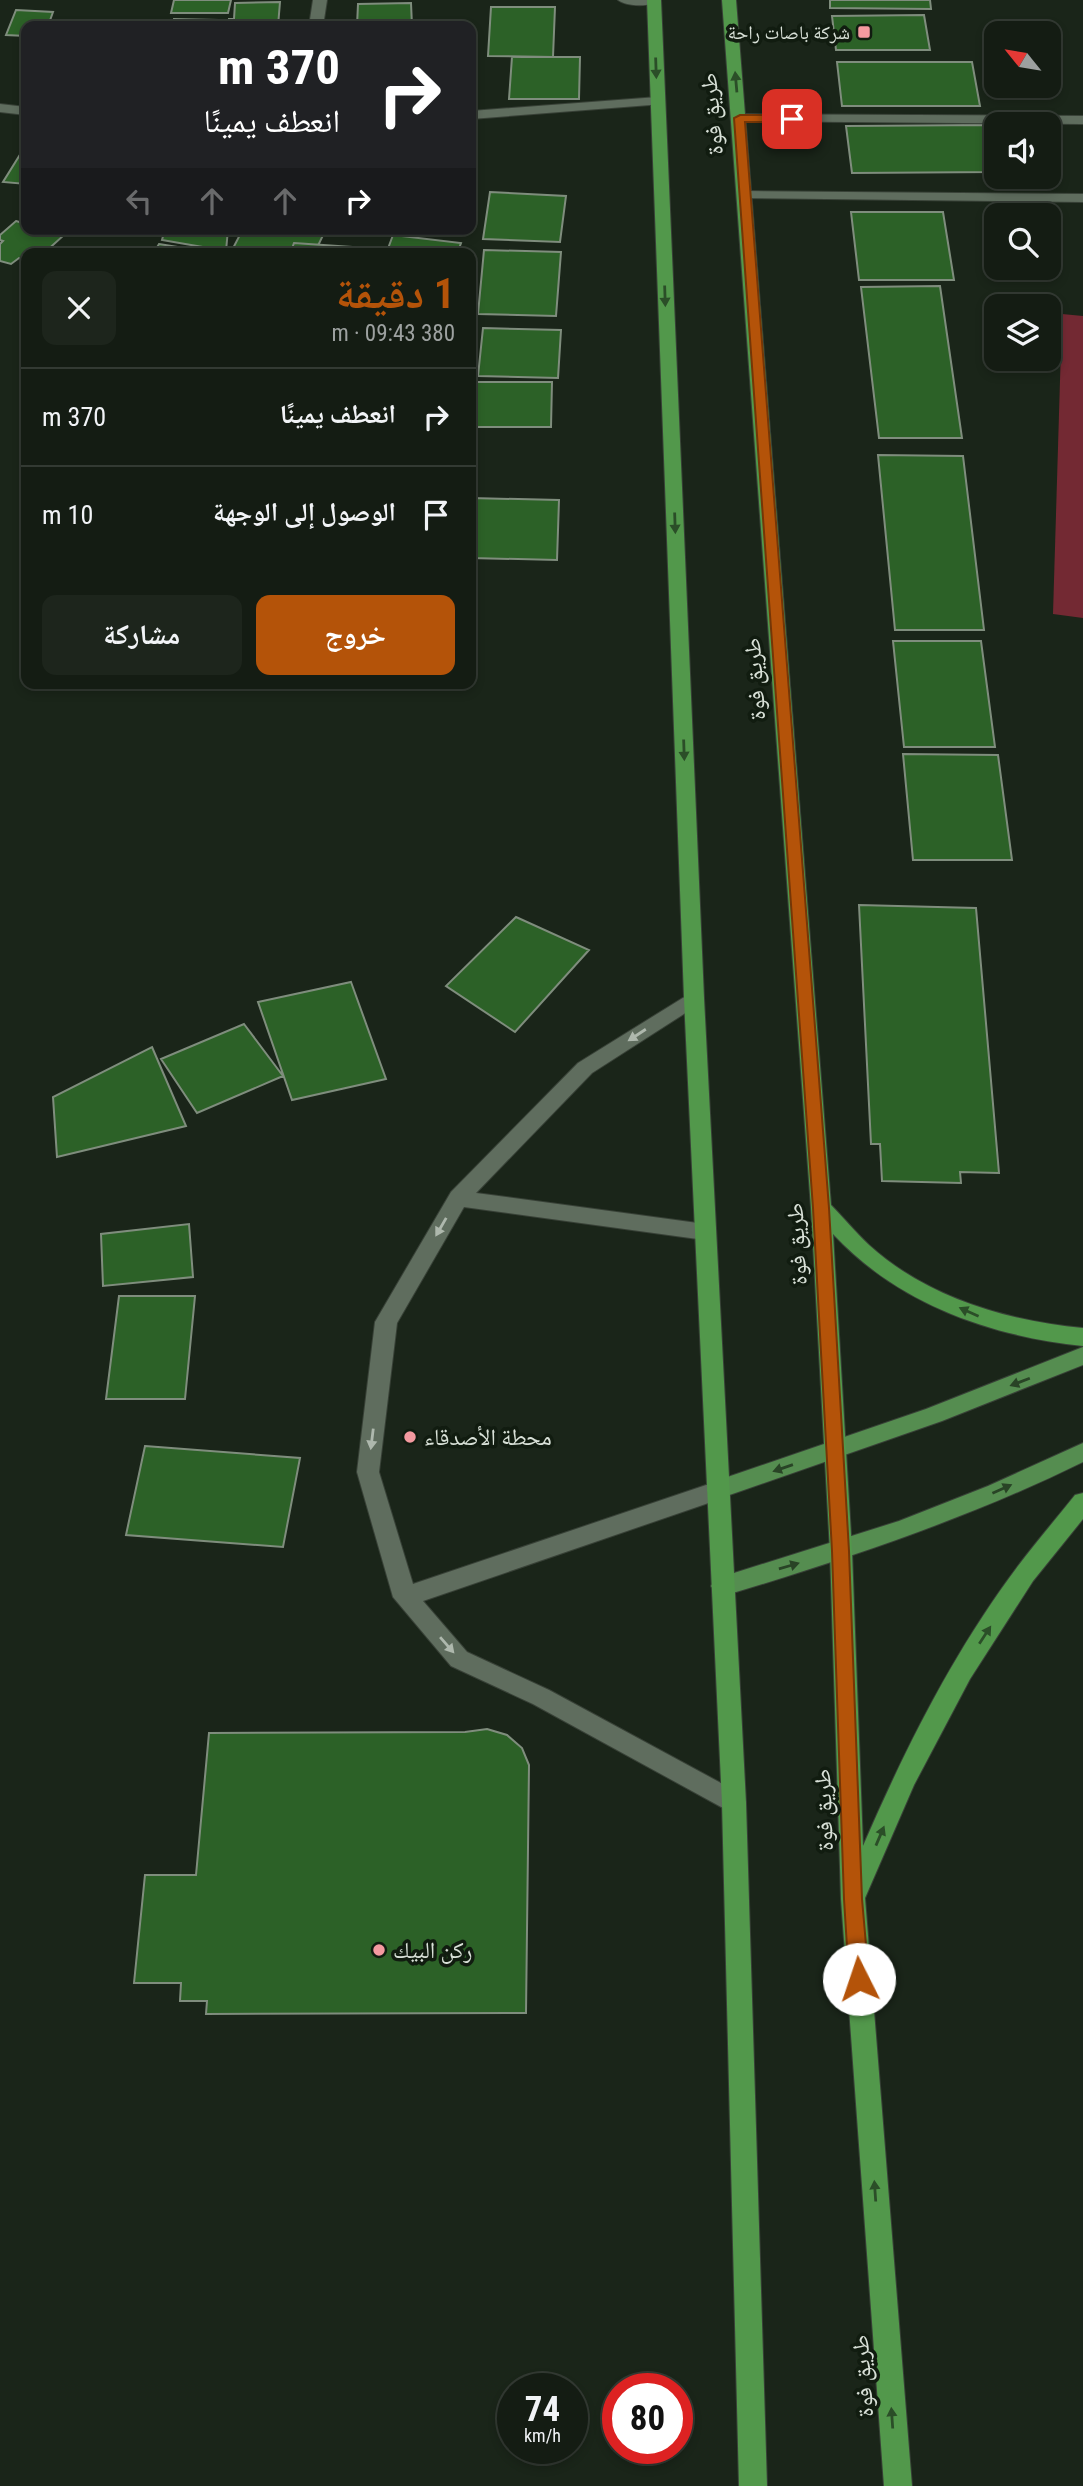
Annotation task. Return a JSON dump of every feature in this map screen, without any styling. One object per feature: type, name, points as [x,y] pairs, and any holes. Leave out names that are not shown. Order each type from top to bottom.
[{"type":"highway","points":[[654,0],[694,998],[734,1803],[753,2486]]},
{"type":"highway","name":"طريق فوة","points":[[729,0],[746,195],[821,1208],[841,1551],[853,1899],[898,2486]]},
{"type":"highway","points":[[821,1208],[863,1252],[918,1289],[982,1318],[1052,1335],[1083,1337]]},
{"type":"highway","points":[[853,1899],[904,1780],[962,1672],[1025,1574],[1083,1502]]},
{"type":"main road","points":[[718,1490],[834,1451],[1083,1356]]},
{"type":"main road","points":[[723,1586],[841,1551],[959,1508],[1083,1452]]},
{"type":"street","points":[[317,21],[320,0]]},
{"type":"street","points":[[625,0],[654,0]]},
{"type":"street","points":[[476,115],[658,101]]},
{"type":"street","points":[[0,108],[21,110]]},
{"type":"street","points":[[740,118],[1083,120]]},
{"type":"street","points":[[746,195],[1083,198]]},
{"type":"street","points":[[694,998],[585,1068],[457,1198],[386,1322],[368,1472],[405,1597],[459,1659],[541,1697],[734,1803]]},
{"type":"street","points":[[457,1198],[705,1232]]},
{"type":"street","points":[[405,1597],[718,1490]]},
{"type":"shaded area","points":[[1062,314],[1083,316],[1083,618],[1053,614]]},
{"type":"building","points":[[174,0],[231,0],[228,13],[171,13]]},
{"type":"building","points":[[830,0],[930,0],[931,9],[830,8]]},
{"type":"building","points":[[280,2],[278,21],[229,21],[234,19],[235,3]]},
{"type":"building","points":[[411,3],[412,21],[357,21],[358,4]]},
{"type":"building","points":[[491,7],[555,7],[553,57],[488,56]]},
{"type":"building","points":[[16,10],[53,12],[50,21],[21,21],[21,36],[6,35]]},
{"type":"building","points":[[924,15],[930,50],[836,50],[832,16]]},
{"type":"building","points":[[174,19],[218,20],[218,21]]},
{"type":"building","points":[[512,57],[580,57],[579,99],[509,99]]},
{"type":"building","points":[[837,62],[972,62],[980,106],[842,106]]},
{"type":"building","points":[[984,125],[984,172],[852,173],[846,126]]},
{"type":"building","points":[[21,153],[21,184],[3,182]]},
{"type":"building","points":[[490,192],[566,196],[560,242],[483,239]]},
{"type":"building","points":[[851,212],[943,212],[954,280],[859,280]]},
{"type":"building","points":[[16,221],[21,222],[21,235],[64,235],[50,248],[21,248],[21,259],[11,264],[0,261],[0,244],[3,241],[0,240],[0,235]]},
{"type":"building","points":[[163,235],[227,235],[226,248],[209,248],[162,240]]},
{"type":"building","points":[[240,235],[323,235],[317,248],[233,248]]},
{"type":"building","points":[[393,235],[461,243],[459,248],[388,248]]},
{"type":"building","points":[[294,243],[366,248],[292,248]]},
{"type":"building","points":[[159,244],[184,248],[157,248]]},
{"type":"building","points":[[484,250],[561,252],[556,316],[478,314]]},
{"type":"building","points":[[940,286],[962,438],[879,438],[861,287]]},
{"type":"building","points":[[483,328],[561,330],[558,378],[478,376]]},
{"type":"building","points":[[476,382],[552,382],[551,427],[476,427]]},
{"type":"building","points":[[878,455],[963,456],[984,630],[895,630]]},
{"type":"building","points":[[476,498],[559,500],[557,560],[476,558]]},
{"type":"building","points":[[893,641],[981,641],[995,747],[904,747]]},
{"type":"building","points":[[903,754],[998,755],[1012,860],[913,860]]},
{"type":"building","points":[[859,905],[976,908],[999,1173],[960,1172],[961,1183],[882,1181],[880,1144],[871,1144]]},
{"type":"building","points":[[516,917],[589,950],[515,1032],[446,986]]},
{"type":"building","points":[[351,982],[386,1079],[292,1100],[258,1002]]},
{"type":"building","points":[[244,1024],[283,1076],[197,1113],[161,1059]]},
{"type":"building","points":[[152,1047],[186,1126],[57,1157],[53,1097]]},
{"type":"building","points":[[189,1224],[193,1277],[103,1286],[101,1234]]},
{"type":"building","points":[[119,1296],[195,1296],[185,1399],[106,1399]]},
{"type":"building","points":[[145,1446],[300,1458],[283,1547],[126,1535]]},
{"type":"building","points":[[487,1729],[507,1735],[522,1748],[529,1765],[526,2013],[206,2014],[207,2001],[180,2001],[181,1983],[134,1983],[145,1875],[196,1875],[209,1733],[465,1732]]},
{"type":"place","name":"شركة باصات راحة","points":[[864,32]]},
{"type":"place","name":"محطة الأصدقاء","points":[[410,1437]]},
{"type":"place","name":"ركن البيك","points":[[379,1950]]},
{"type":"route","points":[[792,119],[740,118],[821,1208],[841,1551],[853,1899],[859,1979]]}]
